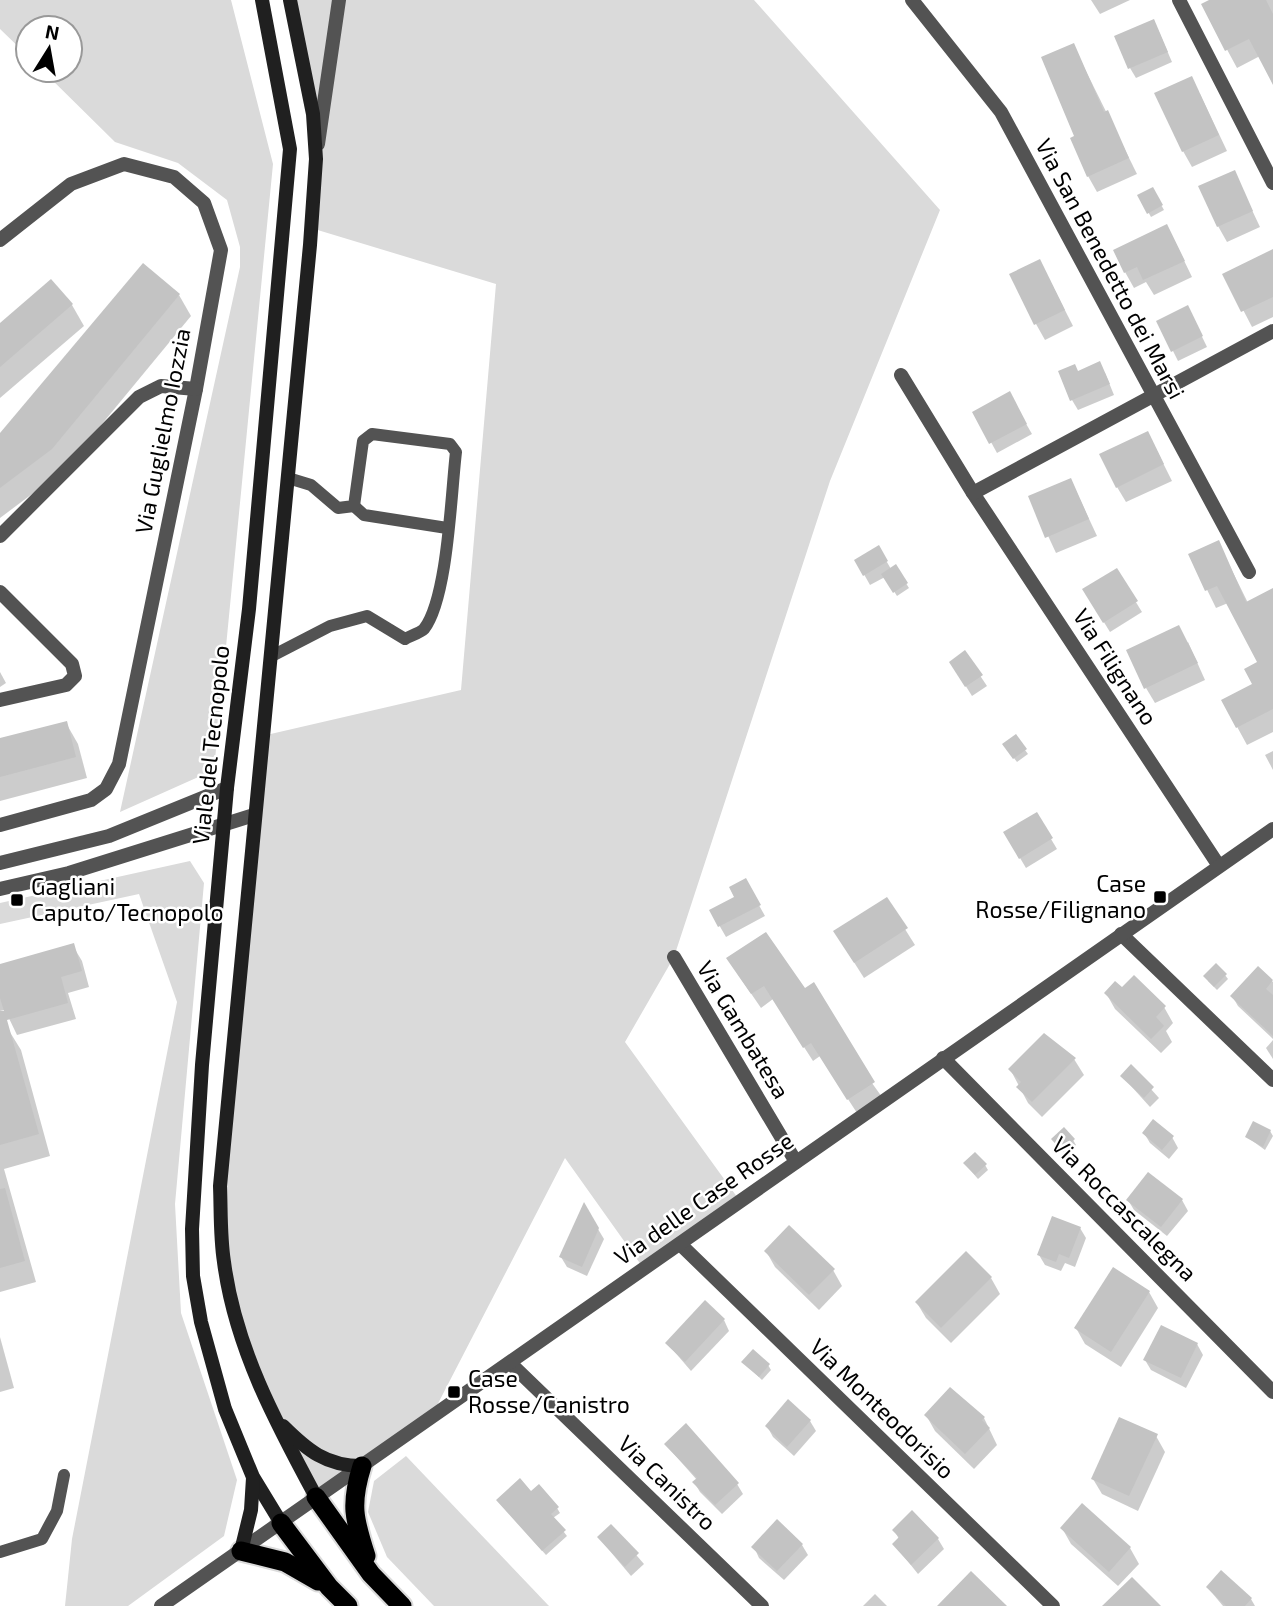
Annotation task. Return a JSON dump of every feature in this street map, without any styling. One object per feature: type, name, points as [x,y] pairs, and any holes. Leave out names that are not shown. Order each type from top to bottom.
[{"type":"highway","points":[[362,1466],[354,1490],[353,1517],[371,1574]]},
{"type":"highway","points":[[316,1497],[371,1574],[402,1606]]},
{"type":"highway","points":[[281,1522],[329,1587],[348,1606]]},
{"type":"highway","points":[[241,1551],[285,1562],[329,1587]]},
{"type":"main road","points":[[290,0],[309,91],[316,159],[220,1186],[224,1261],[231,1299],[246,1352],[272,1415],[316,1497]]},
{"type":"main road","name":"Viale del Tecnopolo","points":[[262,5],[290,149],[248,609],[224,824],[202,1065],[192,1229],[193,1276],[201,1322],[225,1409],[253,1477],[281,1522]]},
{"type":"main road","points":[[272,1415],[319,1458],[346,1466],[362,1466]]},
{"type":"main road","points":[[241,1551],[251,1510],[253,1477]]},
{"type":"street","points":[[316,159],[340,0]]},
{"type":"street","name":"Via San Benedetto dei Marsi","points":[[912,0],[1001,112],[1248,572]]},
{"type":"street","points":[[1179,0],[1273,183]]},
{"type":"street","name":"Via Guglielmo Iozzia","points":[[0,240],[71,184],[124,164],[174,177],[204,203],[221,250],[196,389],[115,774],[106,789],[91,800],[0,825]]},
{"type":"street","points":[[973,493],[1273,331]]},
{"type":"street","name":"Via Filignano","points":[[901,375],[973,493],[1219,866]]},
{"type":"street","points":[[0,536],[139,397],[161,386],[196,389]]},
{"type":"street","points":[[0,592],[75,670],[75,676],[66,685],[0,700]]},
{"type":"street","points":[[0,863],[109,836],[228,788]]},
{"type":"street","points":[[0,889],[69,873],[254,815]]},
{"type":"street","name":"Via delle Case Rosse","points":[[161,1606],[1273,830]]},
{"type":"street","points":[[1121,934],[1273,1080]]},
{"type":"street","name":"Via Gambatesa","points":[[674,957],[796,1162]]},
{"type":"street","name":"Via Roccascalegna","points":[[943,1058],[1273,1392]]},
{"type":"street","name":"Via Monteodorisio","points":[[680,1244],[1052,1606]]},
{"type":"street","name":"Via Canistro","points":[[510,1363],[762,1606]]},
{"type":"lane","points":[[270,657],[330,626],[367,616],[405,639],[423,630],[434,606],[456,452],[450,444],[372,434],[363,440],[354,506]]},
{"type":"lane","points":[[288,478],[311,485],[338,508],[354,506],[364,515],[447,528]]},
{"type":"lane","points":[[0,1552],[42,1539],[57,1511],[64,1475]]},
{"type":"shaded area","points":[[0,0],[231,0],[273,164],[214,770],[120,812],[240,267],[240,247],[227,200],[178,163],[115,142],[56,84],[84,84],[84,14],[14,14],[14,42],[0,29]]},
{"type":"shaded area","points":[[289,0],[754,0],[940,210],[830,481],[674,957],[625,1042],[740,1201],[644,1269],[565,1158],[430,1419],[316,1497],[268,1405],[231,1299],[220,1186],[262,736],[461,690],[496,284],[311,228],[316,159]]},
{"type":"shaded area","points":[[190,861],[204,883],[175,1204],[181,1313],[237,1480],[224,1536],[128,1606],[65,1606],[72,1539],[177,1002],[139,894],[0,924],[0,903]]},
{"type":"shaded area","points":[[406,1456],[549,1606],[434,1606],[387,1557],[368,1512],[374,1481]]},
{"type":"building","points":[[1209,0],[1266,0],[1273,14],[1273,85],[1249,39],[1225,51],[1201,4]]},
{"type":"building","points":[[1154,19],[1168,52],[1128,69],[1114,36]]},
{"type":"building","points":[[1074,43],[1104,112],[1108,110],[1129,158],[1087,177],[1070,138],[1074,136],[1041,57]]},
{"type":"building","points":[[1192,76],[1219,135],[1182,152],[1154,93]]},
{"type":"building","points":[[1235,170],[1253,211],[1217,227],[1198,186]]},
{"type":"building","points":[[1153,187],[1163,205],[1147,214],[1137,195]]},
{"type":"building","points":[[1167,224],[1185,261],[1143,280],[1137,267],[1124,273],[1113,250]]},
{"type":"building","points":[[1273,249],[1273,297],[1241,312],[1222,274]]},
{"type":"building","points":[[1040,259],[1065,310],[1034,325],[1009,274]]},
{"type":"building","points":[[143,263],[180,294],[52,449],[0,488],[0,433]]},
{"type":"building","points":[[51,279],[73,304],[0,367],[0,323]]},
{"type":"building","points":[[1188,305],[1203,336],[1171,352],[1156,321]]},
{"type":"building","points":[[1100,361],[1110,384],[1070,401],[1058,371],[1075,364],[1078,371]]},
{"type":"building","points":[[1010,391],[1027,424],[989,444],[972,412]]},
{"type":"building","points":[[1148,431],[1164,464],[1116,488],[1099,454]]},
{"type":"building","points":[[1071,478],[1089,519],[1045,538],[1028,496]]},
{"type":"building","points":[[1219,540],[1246,602],[1273,588],[1273,709],[1236,728],[1221,700],[1252,684],[1244,669],[1257,662],[1217,586],[1205,591],[1188,554]]},
{"type":"building","points":[[879,545],[888,561],[863,576],[854,560]]},
{"type":"building","points":[[896,564],[908,583],[893,593],[881,574]]},
{"type":"building","points":[[1117,568],[1138,601],[1103,623],[1082,589]]},
{"type":"building","points":[[1179,625],[1198,663],[1144,689],[1126,650]]},
{"type":"building","points":[[965,650],[983,675],[965,687],[949,662]]},
{"type":"building","points":[[67,721],[76,757],[0,777],[0,738]]},
{"type":"building","points":[[1016,734],[1027,749],[1013,759],[1002,744]]},
{"type":"building","points":[[1037,812],[1053,838],[1019,859],[1003,832]]},
{"type":"building","points":[[746,878],[761,905],[718,927],[709,910],[734,897],[729,887]]},
{"type":"building","points":[[887,897],[908,928],[854,963],[833,931]]},
{"type":"building","points":[[766,932],[805,988],[814,982],[875,1082],[847,1100],[811,1043],[803,1048],[764,986],[751,994],[726,958]]},
{"type":"building","points":[[74,943],[82,971],[61,977],[68,1003],[7,1020],[39,1134],[0,1145],[0,1011],[4,1011],[0,998],[0,964]]},
{"type":"building","points":[[1216,963],[1227,974],[1214,987],[1203,976]]},
{"type":"building","points":[[1258,966],[1273,980],[1266,989],[1273,995],[1273,1036],[1230,996]]},
{"type":"building","points":[[1134,975],[1166,1006],[1156,1017],[1164,1026],[1151,1039],[1104,993],[1115,981],[1122,987]]},
{"type":"building","points":[[1044,1033],[1076,1058],[1032,1102],[1016,1087],[1021,1082],[1008,1069]]},
{"type":"building","points":[[1131,1064],[1154,1087],[1144,1098],[1120,1076]]},
{"type":"building","points":[[1153,1119],[1174,1136],[1162,1150],[1142,1133]]},
{"type":"building","points":[[1253,1121],[1271,1130],[1263,1147],[1245,1137]]},
{"type":"building","points":[[1064,1127],[1075,1139],[1062,1151],[1051,1139]]},
{"type":"building","points":[[975,1152],[987,1164],[975,1175],[963,1163]]},
{"type":"building","points":[[1148,1172],[1183,1199],[1161,1227],[1126,1200]]},
{"type":"building","points":[[5,1188],[25,1261],[0,1268],[0,1189]]},
{"type":"building","points":[[584,1202],[599,1228],[582,1267],[559,1257]]},
{"type":"building","points":[[1052,1216],[1081,1227],[1069,1258],[1059,1254],[1056,1262],[1037,1255]]},
{"type":"building","points":[[789,1225],[835,1269],[809,1295],[764,1251]]},
{"type":"building","points":[[966,1251],[992,1277],[941,1328],[915,1302]]},
{"type":"building","points":[[1113,1267],[1150,1291],[1111,1352],[1074,1328]]},
{"type":"building","points":[[705,1300],[725,1319],[685,1362],[665,1343]]},
{"type":"building","points":[[1161,1325],[1198,1343],[1181,1378],[1143,1360]]},
{"type":"building","points":[[753,1349],[770,1364],[759,1377],[741,1362]]},
{"type":"building","points":[[950,1387],[985,1417],[982,1420],[990,1428],[965,1454],[924,1415]]},
{"type":"building","points":[[788,1399],[811,1420],[787,1447],[765,1426]]},
{"type":"building","points":[[1119,1417],[1158,1434],[1129,1496],[1091,1479]]},
{"type":"building","points":[[686,1423],[739,1483],[715,1505],[692,1482],[697,1478],[664,1444]]},
{"type":"building","points":[[520,1478],[531,1491],[539,1484],[559,1507],[551,1514],[566,1530],[542,1551],[496,1500]]},
{"type":"building","points":[[1082,1503],[1131,1547],[1109,1572],[1060,1528]]},
{"type":"building","points":[[912,1510],[939,1538],[911,1565],[892,1544],[899,1537],[892,1530]]},
{"type":"building","points":[[777,1519],[803,1544],[777,1571],[751,1547]]},
{"type":"building","points":[[611,1524],[639,1553],[625,1567],[597,1537]]},
{"type":"building","points":[[1221,1570],[1252,1598],[1245,1606],[1226,1606],[1206,1587]]},
{"type":"building","points":[[971,1571],[1007,1606],[937,1606]]},
{"type":"building","points":[[1132,1577],[1161,1606],[1102,1606]]},
{"type":"place","name":"Case Rosse/Filignano","points":[[1160,897]]},
{"type":"place","name":"Gagliani Caputo/Tecnopolo","points":[[17,900]]},
{"type":"place","name":"Case Rosse/Canistro","points":[[454,1392]]}]
